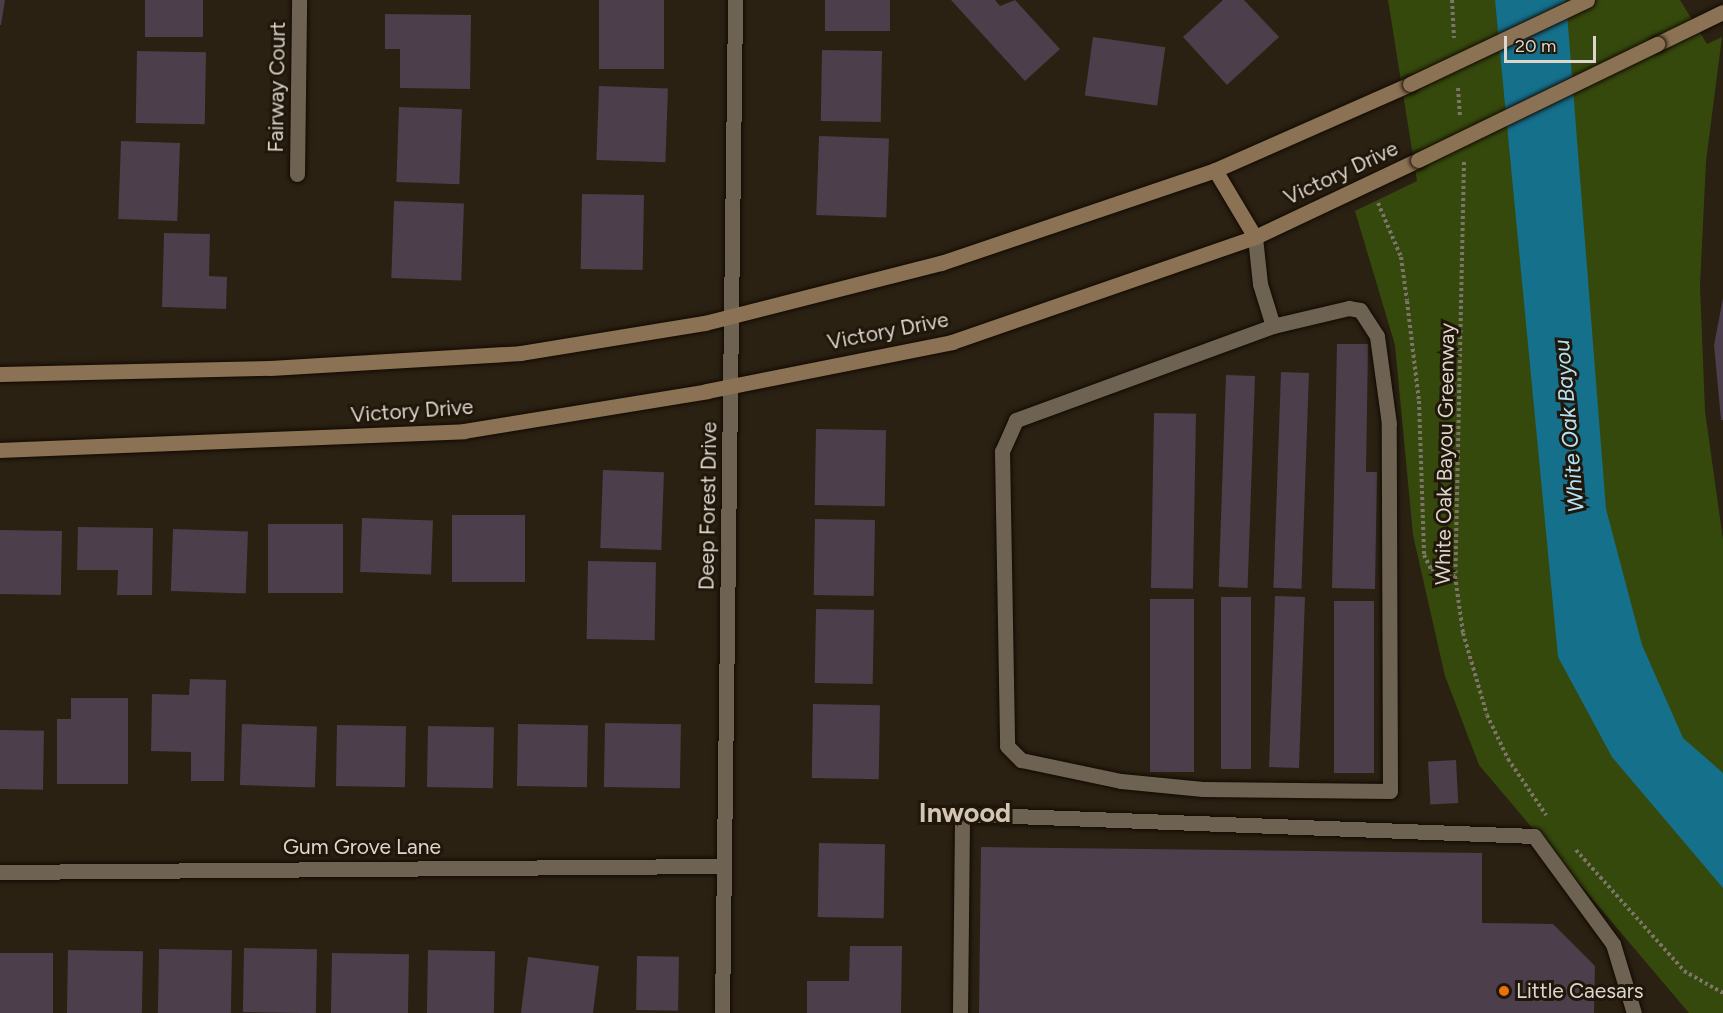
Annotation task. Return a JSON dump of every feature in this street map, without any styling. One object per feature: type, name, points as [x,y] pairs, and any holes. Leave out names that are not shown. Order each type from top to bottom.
[{"type":"main road","points":[[0,374],[270,368],[521,353],[733,314],[941,263],[1215,170],[1410,84],[1587,0]]},
{"type":"main road","name":"Victory Drive","points":[[0,450],[464,431],[952,342],[1255,237],[1723,12]]},
{"type":"main road","points":[[1215,170],[1255,237]]},
{"type":"street","name":"Fairway Court","points":[[297,174],[298,0]]},
{"type":"street","name":"Deep Forest Drive","points":[[722,1013],[730,383],[733,314],[735,0]]},
{"type":"street","points":[[1255,237],[1260,284],[1273,326]]},
{"type":"street","points":[[1349,308],[1360,310],[1377,336],[1389,424],[1390,791],[1203,789],[1121,781],[1021,760],[1007,746],[1002,463],[1016,420],[1273,326],[1349,308]]},
{"type":"street","points":[[960,1013],[962,814],[1534,836],[1613,944],[1634,1013]]},
{"type":"street","name":"Gum Grove Lane","points":[[0,872],[723,866]]},
{"type":"path","points":[[1452,0],[1455,47]]},
{"type":"path","points":[[1458,83],[1461,130]]},
{"type":"path","name":"White Oak Bayou Greenway","points":[[1463,154],[1455,576],[1463,633],[1487,715],[1508,759],[1553,824]]},
{"type":"path","points":[[1369,183],[1401,257],[1419,401],[1424,555],[1431,569],[1455,576]]},
{"type":"path","points":[[1566,840],[1684,971],[1723,993]]},
{"type":"green space","points":[[1388,0],[1680,0],[1707,44],[1722,37],[1706,161],[1700,286],[1705,411],[1723,540],[1723,1013],[1689,1013],[1479,765],[1445,676],[1413,535],[1395,345],[1355,211],[1417,181]]},
{"type":"water","name":"White Oak Bayou","points":[[1495,0],[1566,0],[1606,509],[1642,645],[1683,738],[1723,773],[1723,888],[1612,757],[1558,657]]},
{"type":"building","points":[[0,0],[5,0],[1,25],[0,25]]},
{"type":"building","points":[[145,0],[203,0],[203,37],[145,37]]},
{"type":"building","points":[[599,0],[664,0],[664,69],[599,69]]},
{"type":"building","points":[[825,0],[890,0],[890,31],[825,31]]},
{"type":"building","points":[[951,0],[995,0],[1000,6],[1015,0],[1060,49],[1025,81]]},
{"type":"building","points":[[1223,0],[1244,0],[1279,37],[1227,85],[1183,37]]},
{"type":"building","points":[[385,14],[471,15],[470,89],[400,88],[400,49],[385,49]]},
{"type":"building","points":[[1093,37],[1165,47],[1157,106],[1085,95]]},
{"type":"building","points":[[822,50],[882,51],[881,122],[821,121]]},
{"type":"building","points":[[137,51],[206,52],[205,124],[136,123]]},
{"type":"building","points":[[599,86],[668,88],[665,162],[596,160]]},
{"type":"building","points":[[399,107],[462,109],[459,184],[396,182]]},
{"type":"building","points":[[819,136],[889,138],[886,217],[816,215]]},
{"type":"building","points":[[121,141],[180,143],[177,221],[118,219]]},
{"type":"building","points":[[582,194],[644,195],[643,270],[581,269]]},
{"type":"building","points":[[394,201],[464,203],[461,280],[391,278]]},
{"type":"building","points":[[164,233],[210,234],[209,276],[227,277],[226,309],[162,307]]},
{"type":"building","points":[[1723,298],[1723,420],[1721,420],[1714,345]]},
{"type":"building","points":[[1337,344],[1368,344],[1366,472],[1377,472],[1375,589],[1332,588]]},
{"type":"building","points":[[1281,372],[1309,373],[1301,589],[1273,588]]},
{"type":"building","points":[[1226,375],[1255,376],[1248,588],[1219,587]]},
{"type":"building","points":[[1154,413],[1196,414],[1193,589],[1151,588]]},
{"type":"building","points":[[816,429],[886,430],[885,506],[815,505]]},
{"type":"building","points":[[603,470],[664,472],[661,550],[600,548]]},
{"type":"building","points":[[452,515],[525,515],[525,582],[452,582]]},
{"type":"building","points":[[362,518],[433,520],[431,574],[360,572]]},
{"type":"building","points":[[815,519],[875,520],[874,596],[814,595]]},
{"type":"building","points":[[268,524],[343,524],[343,593],[268,593]]},
{"type":"building","points":[[78,527],[153,528],[152,595],[117,595],[118,570],[77,570]]},
{"type":"building","points":[[173,529],[248,532],[246,594],[171,591]]},
{"type":"building","points":[[0,530],[62,531],[61,595],[0,594]]},
{"type":"building","points":[[588,561],[656,562],[655,640],[587,639]]},
{"type":"building","points":[[1275,596],[1305,597],[1299,768],[1269,767]]},
{"type":"building","points":[[1221,597],[1251,597],[1251,769],[1221,769]]},
{"type":"building","points":[[1150,599],[1194,599],[1194,772],[1150,772]]},
{"type":"building","points":[[1334,601],[1374,601],[1374,773],[1334,773]]},
{"type":"building","points":[[816,609],[874,610],[873,684],[815,683]]},
{"type":"building","points":[[190,679],[226,680],[224,781],[191,781],[191,752],[151,751],[152,694],[189,695]]},
{"type":"building","points":[[71,698],[128,698],[128,784],[57,784],[57,719],[71,719]]},
{"type":"building","points":[[813,704],[880,705],[879,779],[812,778]]},
{"type":"building","points":[[605,723],[681,724],[680,788],[604,787]]},
{"type":"building","points":[[242,724],[317,727],[315,788],[240,785]]},
{"type":"building","points":[[518,724],[588,725],[587,787],[517,786]]},
{"type":"building","points":[[337,725],[406,726],[405,787],[336,786]]},
{"type":"building","points":[[428,726],[494,727],[493,788],[427,787]]},
{"type":"building","points":[[0,730],[44,731],[43,790],[0,789]]},
{"type":"building","points":[[1456,760],[1458,803],[1430,804],[1428,761]]},
{"type":"building","points":[[819,843],[885,844],[884,918],[818,917]]},
{"type":"building","points":[[981,847],[1482,853],[1482,923],[1553,924],[1595,966],[1594,1013],[979,1013]]},
{"type":"building","points":[[850,946],[902,946],[901,1013],[807,1013],[807,981],[849,981]]},
{"type":"building","points":[[244,948],[317,949],[316,1013],[243,1012]]},
{"type":"building","points":[[159,949],[232,950],[231,1013],[158,1013]]},
{"type":"building","points":[[68,950],[143,951],[142,1013],[67,1013]]},
{"type":"building","points":[[428,950],[495,951],[494,1013],[427,1013]]},
{"type":"building","points":[[0,953],[53,953],[53,1013],[0,1013]]},
{"type":"building","points":[[332,953],[409,954],[408,1013],[331,1013]]},
{"type":"building","points":[[637,956],[679,957],[678,1011],[636,1010]]},
{"type":"building","points":[[528,957],[599,966],[593,1013],[521,1013]]},
{"type":"place","name":"Little Caesars","points":[[1504,991]]},
{"type":"district","name":"Inwood","points":[[965,813]]}]
